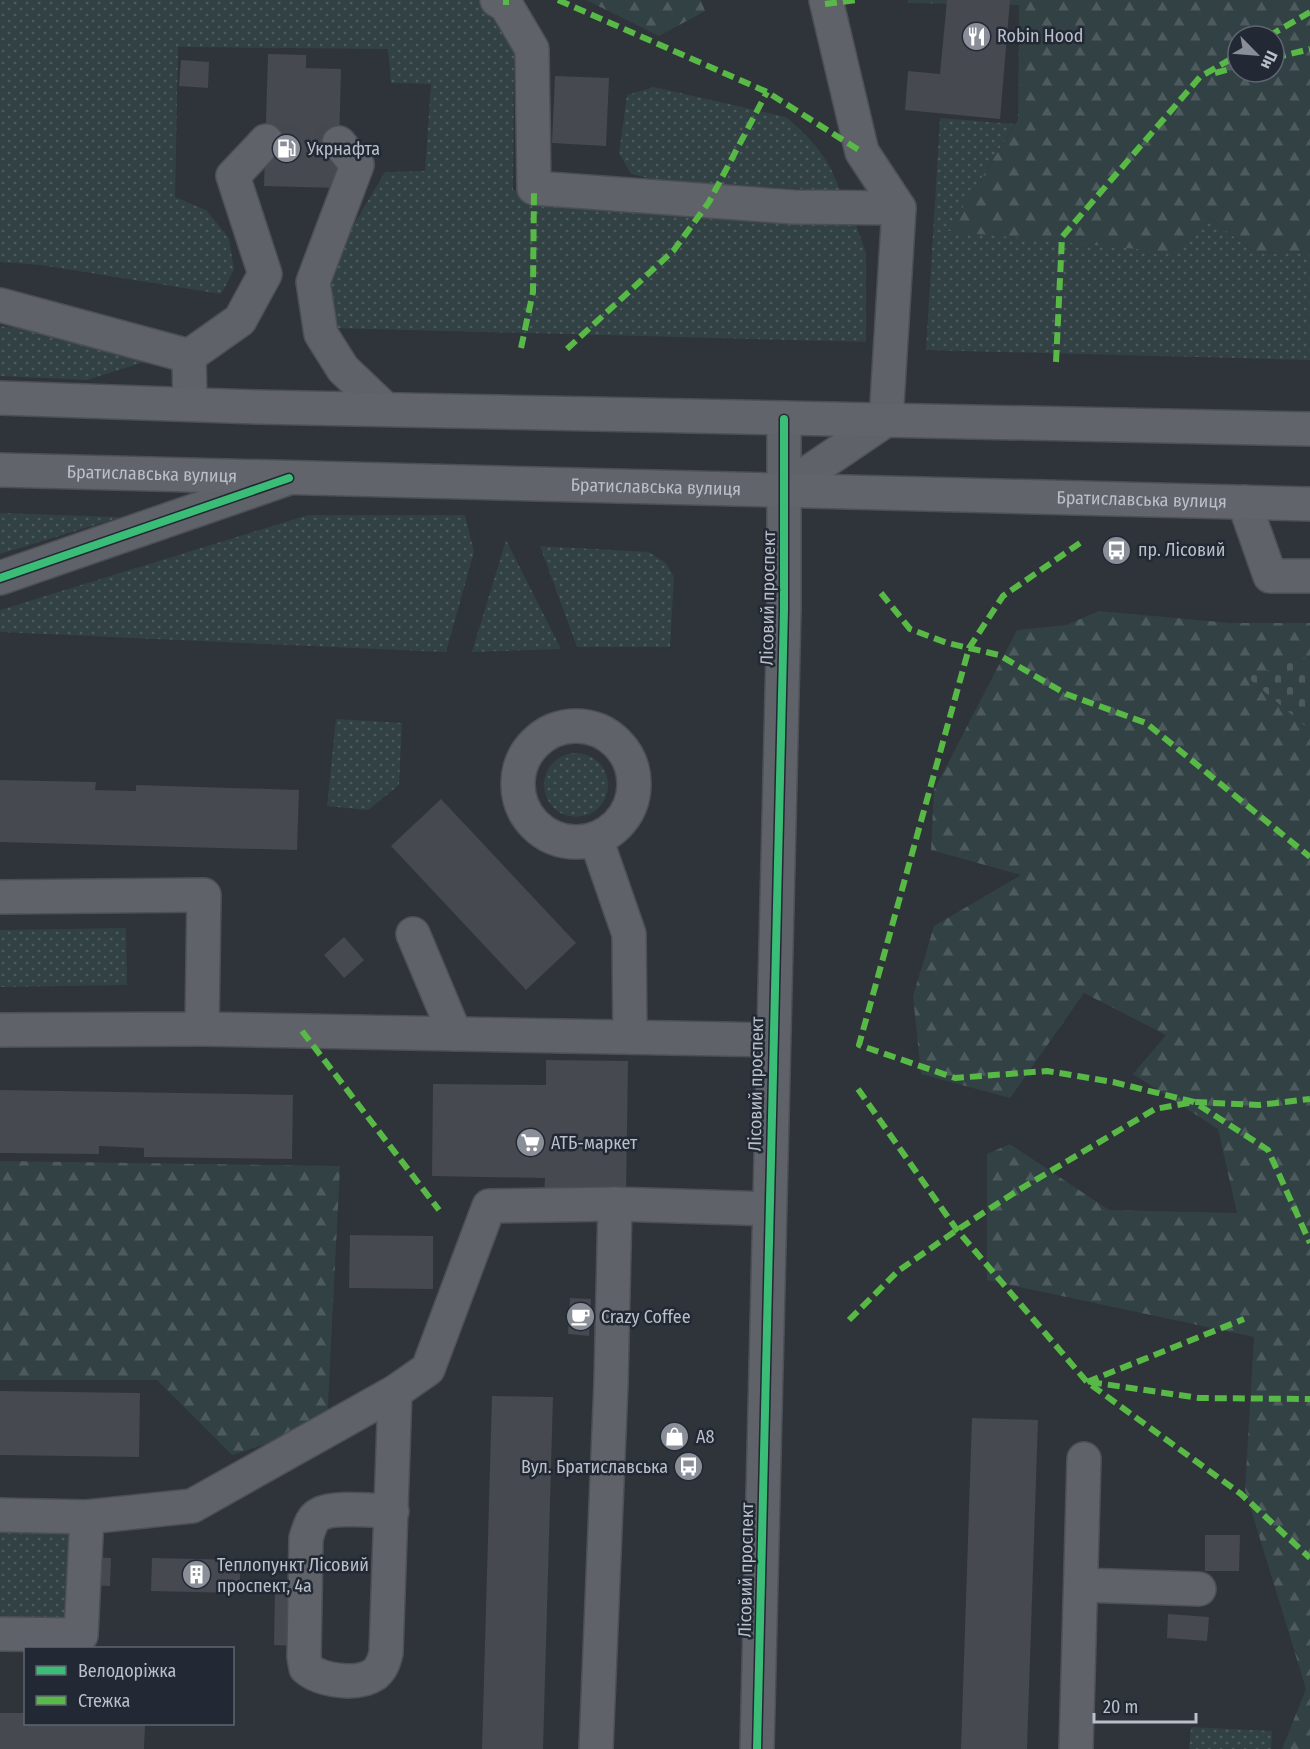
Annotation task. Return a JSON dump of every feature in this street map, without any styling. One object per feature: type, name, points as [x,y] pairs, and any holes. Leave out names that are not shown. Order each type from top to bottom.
[{"type":"main road","points":[[0,398],[784,419],[1310,429]]},
{"type":"main road","name":"Братиславська вулиця","points":[[0,470],[1310,504]]},
{"type":"street","points":[[497,0],[506,5],[532,49],[534,188],[793,207],[899,208]]},
{"type":"street","points":[[784,489],[886,420],[899,208],[862,152],[825,1]]},
{"type":"street","points":[[189,356],[240,320],[265,274],[233,176],[266,141]]},
{"type":"street","points":[[339,143],[357,165],[313,282],[321,334],[344,369],[385,409]]},
{"type":"street","points":[[0,305],[189,356]]},
{"type":"street","points":[[189,356],[190,404]]},
{"type":"street","name":"Лісовий проспект","points":[[757,1749],[772,1040],[784,610],[784,419]]},
{"type":"street","points":[[0,578],[289,478]]},
{"type":"street","points":[[1244,502],[1270,576],[1310,576]]},
{"type":"street","points":[[596,839],[630,934],[630,1037]]},
{"type":"street","points":[[0,897],[204,895],[202,1029]]},
{"type":"street","points":[[413,934],[455,1034]]},
{"type":"street","points":[[0,1030],[202,1029],[772,1040]]},
{"type":"street","points":[[596,1749],[611,1383],[615,1204]]},
{"type":"street","points":[[0,1515],[87,1517],[192,1506],[394,1392],[428,1369],[489,1206],[615,1204],[768,1209]]},
{"type":"street","points":[[392,1511],[331,1511],[319,1514],[311,1523],[306,1539],[304,1657],[306,1668],[316,1676],[329,1679],[359,1679],[374,1675],[382,1666],[386,1653],[392,1511],[394,1392]]},
{"type":"street","points":[[1076,1749],[1084,1459]]},
{"type":"street","points":[[0,1634],[81,1635],[87,1517]]},
{"type":"street","points":[[1081,1585],[1199,1589]]},
{"type":"green space","points":[[0,0],[484,0],[514,40],[513,190],[684,207],[853,216],[866,253],[866,342],[332,328],[325,273],[385,172],[425,171],[431,84],[391,83],[388,49],[178,47],[175,197],[206,210],[229,238],[234,270],[221,294],[41,265],[0,262]]},
{"type":"green space","points":[[586,0],[701,0],[705,11],[659,36]]},
{"type":"green space","points":[[908,0],[1310,0],[1310,251],[1255,253],[1207,216],[1178,253],[948,231],[1018,120],[1019,5],[907,3]]},
{"type":"green space","points":[[654,87],[786,117],[819,150],[831,169],[840,191],[661,181],[631,174],[619,153],[627,95]]},
{"type":"green space","points":[[940,118],[1015,124],[948,232],[1207,216],[1255,253],[1310,251],[1310,360],[926,350]]},
{"type":"green space","points":[[0,326],[30,330],[144,362],[87,380],[0,376]]},
{"type":"green space","points":[[0,513],[121,517],[0,554]]},
{"type":"green space","points":[[308,515],[465,515],[474,552],[446,652],[0,632],[0,610]]},
{"type":"green space","points":[[506,540],[561,649],[472,652]]},
{"type":"green space","points":[[540,546],[649,552],[666,563],[674,577],[670,647],[577,647]]},
{"type":"green space","points":[[1099,611],[1231,623],[1310,623],[1310,1749],[1282,1749],[1306,1689],[1245,1490],[1254,1337],[987,1280],[987,1154],[1010,1144],[1109,1210],[1237,1213],[1218,1129],[1133,1074],[1166,1035],[1084,993],[1010,1098],[921,1074],[913,996],[934,926],[1021,875],[931,850],[934,790],[1017,630],[1066,625]]},
{"type":"green space","points":[[1310,656],[1310,730],[1247,677]]},
{"type":"green space","points":[[336,719],[402,723],[399,785],[368,810],[327,806]]},
{"type":"green space","points":[[576,753],[588,755],[599,762],[606,773],[608,785],[606,797],[599,808],[588,815],[576,817],[564,815],[553,808],[546,797],[544,785],[546,773],[553,762],[564,755]]},
{"type":"green space","points":[[126,928],[127,985],[0,987],[0,930]]},
{"type":"green space","points":[[0,1161],[340,1166],[327,1424],[232,1455],[157,1380],[0,1380]]},
{"type":"green space","points":[[0,1527],[74,1529],[71,1625],[0,1623]]},
{"type":"green space","points":[[1191,1727],[1272,1731],[1271,1749],[1189,1749]]},
{"type":"building","name":"Robin Hood","points":[[947,0],[1010,0],[1000,119],[905,110],[908,71],[940,74]]},
{"type":"building","points":[[268,54],[306,55],[306,68],[341,69],[338,188],[264,186]]},
{"type":"building","points":[[181,60],[209,62],[208,88],[179,86]]},
{"type":"building","points":[[555,76],[609,78],[606,146],[552,143]]},
{"type":"building","points":[[0,780],[96,782],[95,790],[136,791],[136,785],[299,790],[297,850],[0,842]]},
{"type":"building","points":[[441,799],[576,943],[526,990],[391,846]]},
{"type":"building","points":[[344,937],[364,960],[344,978],[324,955]]},
{"type":"building","name":"АТБ-маркет","points":[[546,1060],[628,1061],[626,1196],[544,1194],[545,1178],[432,1176],[433,1084],[546,1085]]},
{"type":"building","points":[[0,1090],[293,1095],[292,1159],[144,1157],[144,1148],[99,1146],[99,1154],[0,1153]]},
{"type":"building","points":[[350,1235],[433,1236],[433,1289],[349,1288]]},
{"type":"building","name":"Crazy Coffee","points":[[570,1298],[591,1299],[589,1336],[568,1334]]},
{"type":"building","points":[[0,1391],[140,1393],[139,1457],[0,1455]]},
{"type":"building","points":[[492,1396],[553,1397],[543,1749],[482,1749]]},
{"type":"building","points":[[972,1418],[1038,1420],[1027,1749],[961,1749]]},
{"type":"building","points":[[1205,1535],[1240,1535],[1239,1571],[1205,1571]]},
{"type":"building","points":[[91,1557],[111,1558],[110,1586],[90,1585]]},
{"type":"building","name":"Теплопункт Лісовий проспект, 4а","points":[[152,1558],[241,1560],[239,1593],[151,1591]]},
{"type":"building","points":[[275,1588],[297,1588],[296,1646],[274,1645]]},
{"type":"building","points":[[1168,1614],[1209,1617],[1207,1641],[1167,1638]]},
{"type":"building","points":[[0,1713],[24,1713],[24,1725],[145,1725],[144,1749],[0,1749]]},
{"type":"tunnel","points":[[266,141],[339,143]]},
{"type":"marked path","points":[[506,0],[506,5]]},
{"type":"marked path","points":[[558,0],[767,92],[862,152]]},
{"type":"marked path","points":[[825,4],[856,0]]},
{"type":"marked path","points":[[1286,26],[1310,12]]},
{"type":"marked path","points":[[1286,55],[1310,49]]},
{"type":"marked path","points":[[1056,362],[1062,237],[1200,77],[1226,62]]},
{"type":"marked path","points":[[1215,73],[1226,70]]},
{"type":"marked path","points":[[567,349],[674,250],[709,202],[767,92]]},
{"type":"marked path","points":[[521,348],[533,292],[534,188]]},
{"type":"marked path","points":[[1080,543],[1003,596],[969,648],[859,1045],[955,1078],[1047,1071],[1113,1082],[1194,1102],[1268,1150],[1310,1243]]},
{"type":"marked path","points":[[881,593],[910,629],[947,643],[999,655],[1066,694],[1146,723],[1310,857]]},
{"type":"marked path","points":[[302,1031],[439,1210]]},
{"type":"marked path","points":[[858,1089],[957,1230],[1087,1382],[1241,1494],[1310,1558]]},
{"type":"marked path","points":[[849,1320],[898,1271],[957,1230],[1017,1191],[1155,1109],[1194,1102],[1259,1105],[1310,1099]]},
{"type":"marked path","points":[[1087,1382],[1244,1319]]},
{"type":"marked path","points":[[1090,1382],[1199,1398],[1310,1399]]},
{"type":"cycle path","points":[[757,1749],[784,610],[784,419]]},
{"type":"cycle path","points":[[0,578],[289,478]]},
{"type":"place","name":"Robin Hood","points":[[976,36]]},
{"type":"place","name":"Укрнафта","points":[[286,149]]},
{"type":"place","name":"пр. Лісовий","points":[[1117,550]]},
{"type":"place","name":"АТБ-маркет","points":[[530,1143]]},
{"type":"place","name":"Crazy Coffee","points":[[580,1317]]},
{"type":"place","name":"А8","points":[[675,1437]]},
{"type":"place","name":"Вул. Братиславська","points":[[689,1467]]},
{"type":"place","name":"Теплопункт Лісовий проспект, 4а","points":[[196,1575]]}]
